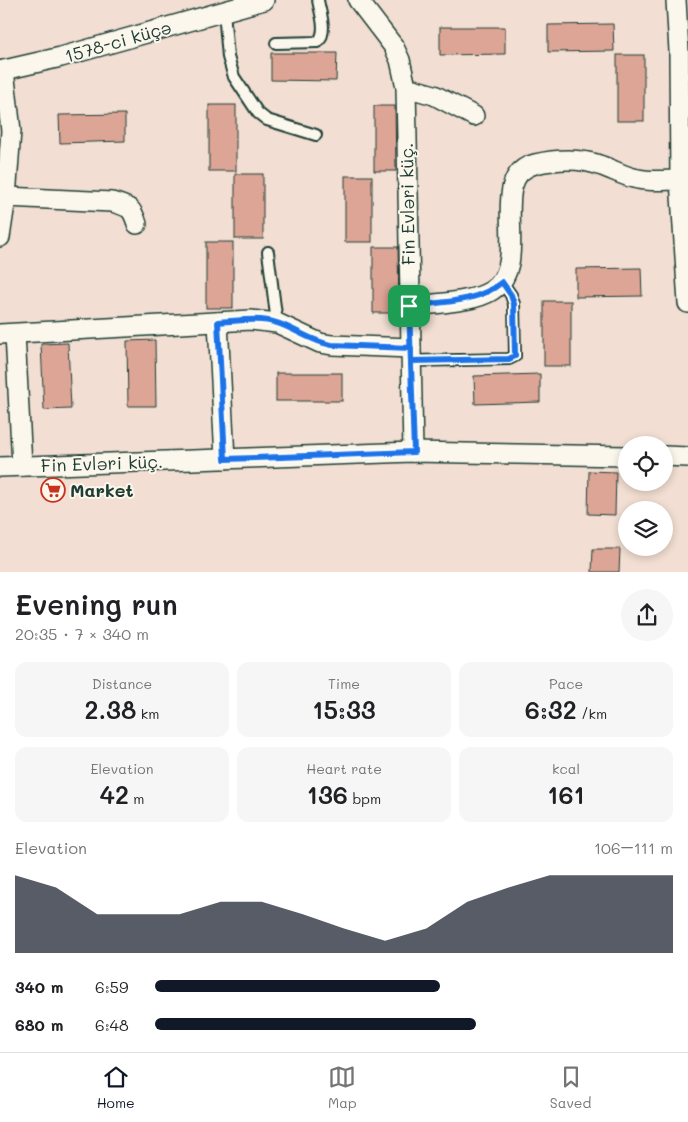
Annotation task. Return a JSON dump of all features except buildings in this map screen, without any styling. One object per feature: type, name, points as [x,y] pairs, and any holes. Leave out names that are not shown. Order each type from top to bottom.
[{"type":"street","name":"1578-ci küçə","points":[[2,70],[45,61],[264,0]]},
{"type":"street","name":"Fin Evləri küç.","points":[[358,0],[394,47],[400,60],[406,88],[409,306],[414,452]]},
{"type":"street","points":[[676,0],[684,51],[680,180],[688,303]]},
{"type":"street","points":[[0,236],[6,197],[11,131],[2,70]]},
{"type":"street","points":[[406,88],[434,95],[474,116]]},
{"type":"street","points":[[409,306],[481,296],[492,291],[502,282],[508,271],[511,255],[510,195],[514,182],[520,173],[533,165],[569,160],[587,161],[638,179],[680,180]]},
{"type":"street","points":[[6,197],[112,202],[127,206],[134,211],[137,224]]},
{"type":"street","points":[[22,466],[8,334],[251,320],[277,323],[326,344],[411,354]]},
{"type":"street","points":[[218,322],[225,459]]},
{"type":"street","name":"Fin Evləri küç.","points":[[0,467],[414,452],[618,456]]},
{"type":"street","points":[[673,456],[688,457]]},
{"type":"lane","points":[[276,43],[318,42],[323,37],[318,0]]},
{"type":"lane","points":[[224,11],[228,57],[234,77],[258,113],[267,120],[316,135]]},
{"type":"lane","points":[[268,252],[277,323]]},
{"type":"lane","points":[[411,354],[509,359],[515,356],[514,304],[511,295],[502,282]]},
{"type":"place","name":"Market","points":[[53,490]]},
{"type":"route","points":[[409,306],[411,348],[414,452],[225,459],[218,322],[251,320],[277,323],[320,343],[332,345],[411,348],[411,361],[509,359],[515,356],[514,304],[511,295],[502,282],[492,291],[481,296],[409,306]]}]
